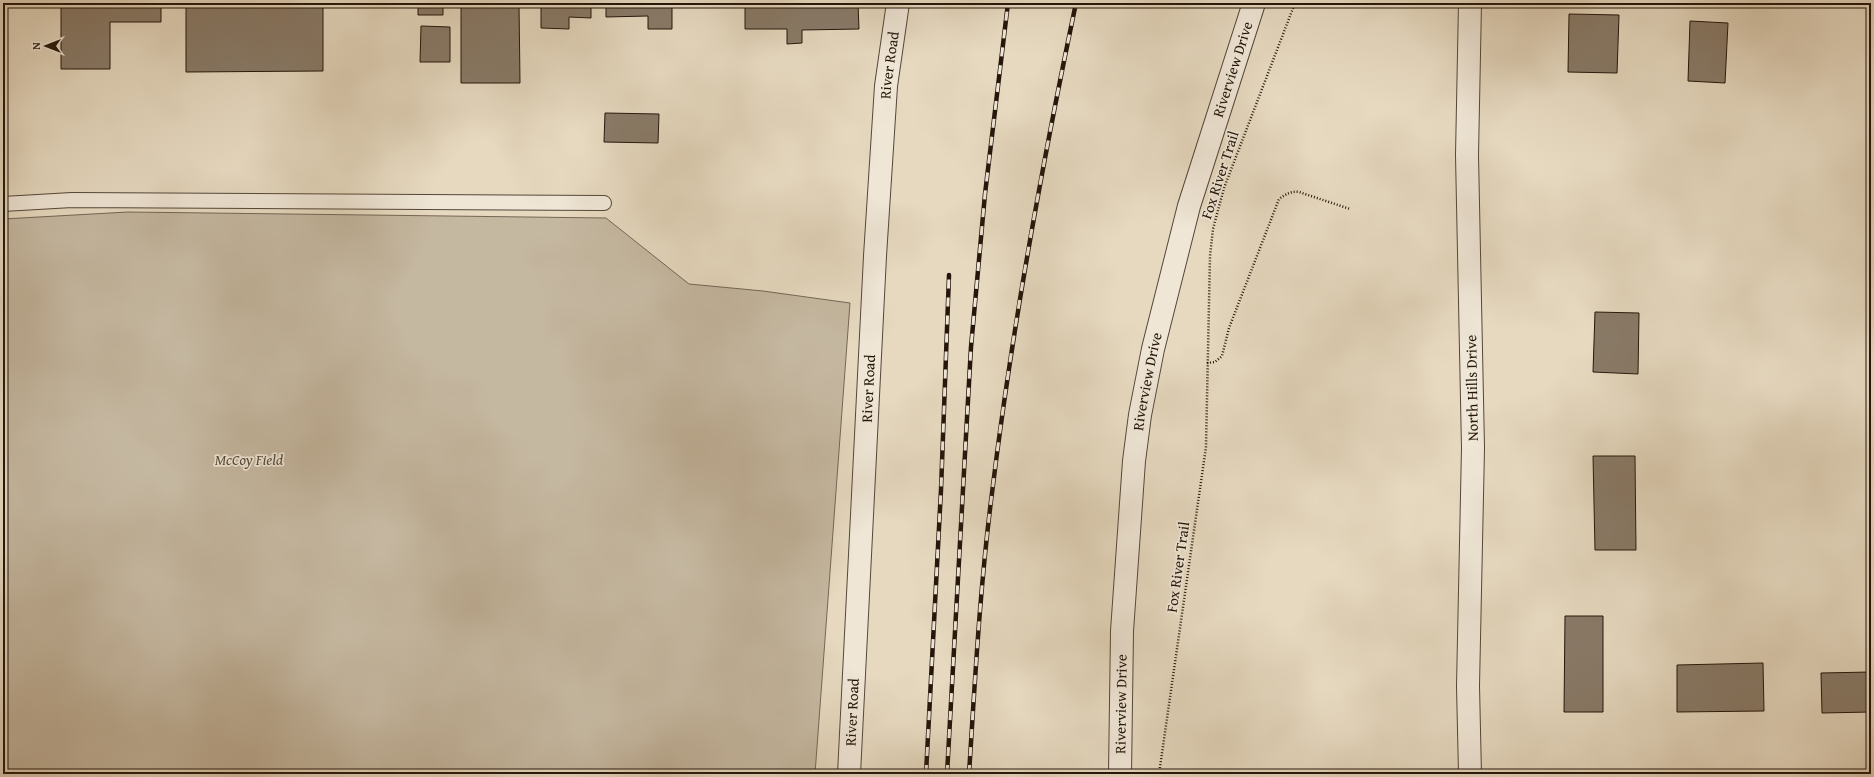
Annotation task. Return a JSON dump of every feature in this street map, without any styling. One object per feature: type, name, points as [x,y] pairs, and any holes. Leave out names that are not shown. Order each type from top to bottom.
[{"type":"street","name":"River Road","points":[[849,774],[875,256],[886,86],[898,3]]},
{"type":"street","name":"Riverview Drive","points":[[1120,774],[1122,631],[1134,461],[1140,415],[1153,349],[1189,206],[1254,3]]},
{"type":"street","name":"North Hills Drive","points":[[1470,3],[1467,155],[1473,448],[1468,686],[1470,774]]},
{"type":"lane","points":[[3,204],[72,200],[604,203]]},
{"type":"path","name":"Fox River Trail","points":[[1159,774],[1206,447],[1210,256],[1215,222],[1224,188],[1295,3]]},
{"type":"path","points":[[1207,363],[1215,362],[1222,356],[1229,328],[1279,199],[1294,191],[1350,210]]},
{"type":"green space","name":"McCoy Field","points":[[128,212],[606,218],[689,284],[763,291],[850,303],[815,774],[3,774],[3,219]]},
{"type":"building","points":[[61,3],[161,3],[161,22],[110,22],[110,69],[61,69]]},
{"type":"building","points":[[186,3],[323,3],[323,71],[186,72]]},
{"type":"building","points":[[392,3],[443,3],[443,15],[418,15],[418,5],[392,5]]},
{"type":"building","points":[[461,3],[519,3],[520,83],[461,83]]},
{"type":"building","points":[[541,3],[591,3],[591,18],[569,17],[569,29],[541,28]]},
{"type":"building","points":[[606,3],[672,3],[672,29],[648,29],[648,16],[606,17]]},
{"type":"building","points":[[745,3],[858,3],[859,29],[802,30],[802,43],[787,44],[787,29],[745,29]]},
{"type":"building","points":[[1569,14],[1619,15],[1617,73],[1568,72]]},
{"type":"building","points":[[1690,21],[1728,23],[1725,83],[1688,81]]},
{"type":"building","points":[[421,26],[450,27],[450,62],[420,62]]},
{"type":"building","points":[[605,113],[659,114],[658,143],[604,142]]},
{"type":"building","points":[[1595,312],[1639,313],[1638,374],[1593,372]]},
{"type":"building","points":[[1593,456],[1635,456],[1636,550],[1595,550]]},
{"type":"building","points":[[1565,616],[1603,616],[1603,712],[1564,712]]},
{"type":"building","points":[[1763,663],[1764,711],[1677,712],[1677,665]]},
{"type":"building","points":[[1871,672],[1871,712],[1822,713],[1821,673]]},
{"type":"railway","points":[[947,774],[971,347],[985,194],[1008,3]]},
{"type":"railway","points":[[969,774],[984,563],[1000,431],[1018,308],[1051,125],[1076,3]]},
{"type":"railway","points":[[926,774],[941,490],[949,275]]}]
